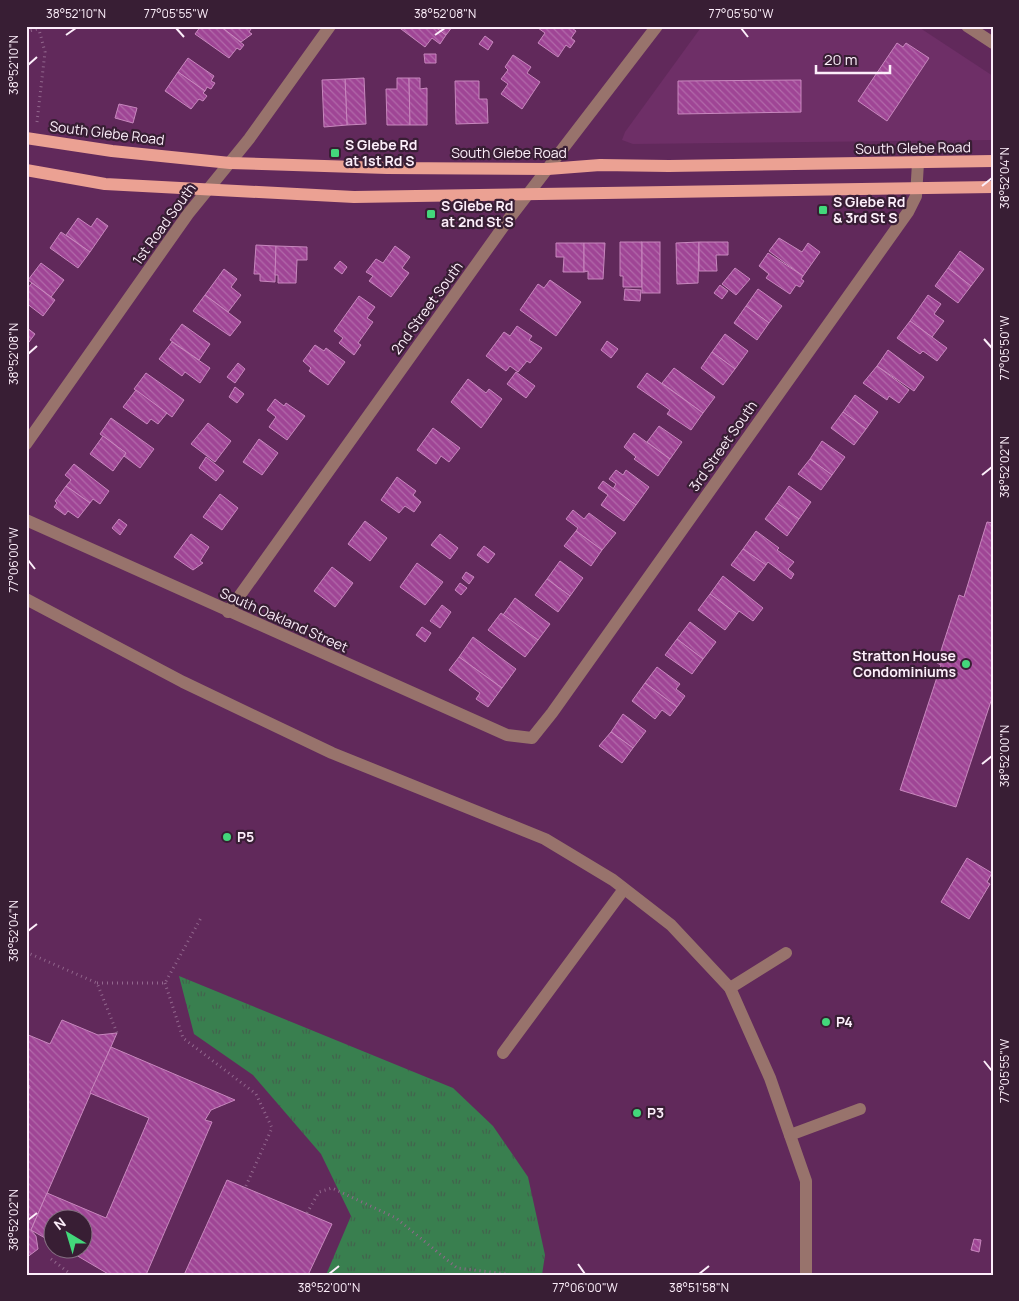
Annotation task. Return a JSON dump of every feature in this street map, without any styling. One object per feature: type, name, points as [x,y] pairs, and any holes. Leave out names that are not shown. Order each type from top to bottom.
[{"type":"main road","name":"South Glebe Road","points":[[26,138],[112,151],[230,162],[387,168],[548,169],[600,165],[993,161]]},
{"type":"main road","points":[[26,170],[105,184],[354,197],[993,187]]},
{"type":"street","name":"1st Road South","points":[[26,444],[207,190],[230,162],[330,26]]},
{"type":"street","name":"2nd Street South","points":[[228,612],[529,194],[658,26]]},
{"type":"street","points":[[967,26],[993,43]]},
{"type":"street","name":"3rd Street South","points":[[532,738],[558,705],[908,212],[916,196],[918,163]]},
{"type":"street","name":"South Oakland Street","points":[[26,520],[228,612],[507,735],[532,738]]},
{"type":"street","points":[[26,599],[183,682],[332,753],[546,839],[624,889],[671,925],[730,988],[770,1078],[806,1180],[806,1275]]},
{"type":"street","points":[[503,1053],[624,889]]},
{"type":"street","points":[[730,988],[786,954]]},
{"type":"street","points":[[790,1135],[860,1108]]},
{"type":"path","points":[[26,32],[38,27],[48,26]]},
{"type":"path","points":[[37,122],[45,52],[38,27]]},
{"type":"path","points":[[202,916],[166,983],[183,1038],[256,1094],[272,1128],[245,1188]]},
{"type":"path","points":[[26,952],[97,984],[166,983]]},
{"type":"path","points":[[97,984],[117,1033]]},
{"type":"path","points":[[307,1214],[319,1192],[332,1188],[396,1218],[457,1268],[515,1275]]},
{"type":"path","points":[[51,1259],[72,1275]]},
{"type":"shaded area","points":[[702,26],[917,26],[993,76],[993,140],[633,144],[622,140],[625,132]]},
{"type":"green space","points":[[179,976],[453,1088],[493,1126],[528,1177],[545,1255],[542,1275],[326,1275],[351,1216],[321,1154],[253,1075],[194,1034]]},
{"type":"building","points":[[201,26],[220,26],[244,45],[240,50],[237,48],[229,58],[195,34]]},
{"type":"building","points":[[220,26],[253,26],[249,32],[252,34],[241,42]]},
{"type":"building","points":[[397,26],[434,26],[446,35],[440,44],[432,38],[425,47]]},
{"type":"building","points":[[434,26],[453,26],[446,35]]},
{"type":"building","points":[[539,26],[569,26],[576,31],[571,38],[575,41],[570,48],[566,45],[558,57],[538,43],[545,33],[538,28]]},
{"type":"building","points":[[485,36],[493,42],[488,50],[479,44]]},
{"type":"building","points":[[897,43],[903,47],[906,43],[929,58],[887,121],[858,101]]},
{"type":"building","points":[[424,54],[436,54],[436,63],[425,63]]},
{"type":"building","points":[[513,55],[531,67],[527,73],[540,82],[522,109],[501,94],[508,84],[501,79],[508,70],[505,67]]},
{"type":"building","points":[[188,58],[214,76],[211,81],[215,83],[211,89],[207,87],[205,91],[178,72]]},
{"type":"building","points":[[178,72],[205,91],[203,93],[207,96],[203,101],[199,99],[191,109],[165,91]]},
{"type":"building","points":[[364,78],[366,124],[347,125],[345,79]]},
{"type":"building","points":[[397,78],[409,78],[410,125],[387,125],[386,89],[397,89]]},
{"type":"building","points":[[409,78],[420,78],[420,89],[427,88],[427,125],[410,125]]},
{"type":"building","points":[[345,79],[347,125],[324,127],[322,80]]},
{"type":"building","points":[[801,80],[801,112],[678,114],[678,81]]},
{"type":"building","points":[[455,81],[479,81],[479,99],[487,99],[488,123],[456,124]]},
{"type":"building","points":[[119,104],[137,108],[133,123],[115,118]]},
{"type":"building","points":[[78,218],[91,227],[97,218],[108,226],[90,252],[66,235]]},
{"type":"building","points":[[61,232],[90,252],[78,268],[50,248]]},
{"type":"building","points":[[779,238],[802,252],[808,243],[820,252],[803,276],[769,251]]},
{"type":"building","points":[[620,242],[642,242],[642,287],[623,287],[623,276],[620,276]]},
{"type":"building","points":[[642,242],[660,242],[660,293],[642,293]]},
{"type":"building","points":[[699,242],[698,283],[677,284],[676,243]]},
{"type":"building","points":[[699,242],[728,242],[728,255],[716,255],[717,271],[699,271]]},
{"type":"building","points":[[556,243],[584,243],[584,272],[563,272],[564,257],[556,257]]},
{"type":"building","points":[[584,243],[605,243],[603,279],[588,279],[588,271],[584,272]]},
{"type":"building","points":[[256,245],[276,246],[275,282],[260,281],[260,274],[254,274]]},
{"type":"building","points":[[276,246],[307,247],[307,260],[297,260],[296,283],[278,283],[278,275],[275,275]]},
{"type":"building","points":[[395,246],[410,257],[402,268],[409,273],[391,297],[369,281],[373,276],[366,272],[376,259],[383,263]]},
{"type":"building","points":[[960,251],[984,269],[971,286],[948,268]]},
{"type":"building","points":[[768,253],[803,276],[801,279],[804,281],[800,287],[796,285],[790,294],[766,278],[769,274],[759,266]]},
{"type":"building","points":[[340,261],[347,267],[342,274],[334,268]]},
{"type":"building","points":[[41,263],[64,280],[51,297],[28,280]]},
{"type":"building","points":[[735,268],[750,279],[736,295],[722,284]]},
{"type":"building","points":[[948,268],[971,286],[958,303],[935,286]]},
{"type":"building","points":[[224,269],[237,279],[231,287],[241,295],[228,312],[205,295]]},
{"type":"building","points":[[550,280],[581,302],[556,336],[520,310],[538,284],[544,288]]},
{"type":"building","points":[[32,283],[55,300],[43,316],[26,303],[26,290]]},
{"type":"building","points":[[720,285],[728,291],[722,299],[714,293]]},
{"type":"building","points":[[625,289],[641,290],[640,301],[624,300]]},
{"type":"building","points":[[758,289],[782,306],[769,323],[746,306]]},
{"type":"building","points":[[205,295],[241,322],[230,336],[193,311]]},
{"type":"building","points":[[928,295],[941,304],[934,314],[944,321],[932,337],[910,321]]},
{"type":"building","points":[[359,296],[375,307],[367,318],[373,322],[358,343],[361,345],[354,355],[339,343],[343,338],[334,331]]},
{"type":"building","points":[[746,306],[769,323],[757,340],[734,323]]},
{"type":"building","points":[[910,321],[947,348],[937,361],[923,351],[920,354],[897,338]]},
{"type":"building","points":[[182,324],[210,344],[199,360],[170,340]]},
{"type":"building","points":[[517,326],[532,336],[529,340],[542,348],[530,363],[527,361],[518,372],[510,366],[506,371],[486,356],[504,332],[510,336]]},
{"type":"building","points":[[26,327],[35,334],[26,346]]},
{"type":"building","points":[[725,334],[748,351],[735,369],[712,352]]},
{"type":"building","points":[[607,341],[618,349],[611,358],[601,350]]},
{"type":"building","points":[[172,342],[210,368],[200,383],[185,372],[182,376],[159,359]]},
{"type":"building","points":[[315,345],[324,351],[326,348],[345,362],[328,385],[309,371],[311,368],[303,361]]},
{"type":"building","points":[[888,350],[924,377],[914,391],[877,366]]},
{"type":"building","points":[[712,352],[735,369],[723,385],[701,368]]},
{"type":"building","points":[[238,363],[245,369],[235,383],[227,377]]},
{"type":"building","points":[[877,366],[909,390],[899,403],[889,396],[887,400],[863,383]]},
{"type":"building","points":[[674,368],[715,397],[703,413],[662,383]]},
{"type":"building","points":[[516,372],[535,386],[526,398],[507,384]]},
{"type":"building","points":[[146,373],[184,400],[172,417],[134,389]]},
{"type":"building","points":[[647,373],[703,413],[691,430],[667,414],[670,410],[637,387]]},
{"type":"building","points":[[468,379],[486,393],[489,389],[502,399],[481,428],[451,402]]},
{"type":"building","points":[[235,387],[244,394],[237,403],[229,397]]},
{"type":"building","points":[[136,390],[167,413],[158,424],[151,419],[147,424],[123,407]]},
{"type":"building","points":[[855,395],[878,412],[866,429],[843,412]]},
{"type":"building","points":[[275,399],[284,406],[286,403],[305,416],[287,440],[269,427],[276,417],[267,410]]},
{"type":"building","points":[[843,412],[866,429],[854,445],[831,428]]},
{"type":"building","points":[[111,418],[154,449],[140,468],[124,456],[126,453],[100,434]]},
{"type":"building","points":[[208,423],[231,441],[215,462],[191,444]]},
{"type":"building","points":[[659,426],[682,442],[670,459],[647,442]]},
{"type":"building","points":[[433,428],[460,448],[449,462],[441,456],[436,464],[417,450]]},
{"type":"building","points":[[634,433],[670,459],[658,476],[634,459],[636,457],[624,447]]},
{"type":"building","points":[[103,436],[126,453],[113,471],[90,454]]},
{"type":"building","points":[[259,439],[278,453],[262,475],[243,462]]},
{"type":"building","points":[[822,441],[845,457],[832,475],[810,459]]},
{"type":"building","points":[[206,457],[224,471],[216,481],[199,468]]},
{"type":"building","points":[[810,459],[832,475],[821,490],[798,474]]},
{"type":"building","points":[[74,464],[109,491],[100,504],[93,499],[90,503],[66,486],[71,480],[65,475]]},
{"type":"building","points":[[616,470],[623,475],[626,470],[649,487],[636,505],[613,489],[616,484],[609,479]]},
{"type":"building","points":[[397,477],[416,491],[413,495],[421,502],[414,512],[405,506],[399,513],[381,500]]},
{"type":"building","points":[[603,481],[636,505],[624,521],[601,505],[608,495],[598,488]]},
{"type":"building","points":[[66,486],[90,503],[78,518],[68,511],[65,515],[54,507],[57,503],[55,501]]},
{"type":"building","points":[[789,486],[811,502],[799,519],[777,503]]},
{"type":"building","points":[[220,494],[238,508],[222,530],[203,517]]},
{"type":"building","points":[[777,503],[799,519],[787,536],[765,519]]},
{"type":"building","points":[[573,510],[584,519],[589,513],[616,533],[602,550],[576,531],[578,528],[566,519]]},
{"type":"building","points":[[119,519],[127,525],[120,535],[112,528]]},
{"type":"building","points":[[365,521],[387,538],[370,561],[348,544]]},
{"type":"building","name":"Stratton House Condominiums","points":[[987,522],[993,523],[993,695],[956,807],[900,790],[941,665],[937,663],[959,595],[964,597]]},
{"type":"building","points":[[576,531],[602,550],[591,566],[564,546]]},
{"type":"building","points":[[756,531],[794,562],[788,569],[794,574],[791,579],[768,562],[766,565],[743,549]]},
{"type":"building","points":[[191,534],[209,547],[200,561],[203,563],[193,570],[174,557]]},
{"type":"building","points":[[440,534],[458,548],[450,559],[431,545]]},
{"type":"building","points":[[484,546],[495,554],[488,563],[477,555]]},
{"type":"building","points":[[743,549],[766,565],[754,581],[731,565]]},
{"type":"building","points":[[560,561],[583,578],[570,596],[547,579]]},
{"type":"building","points":[[417,563],[443,582],[425,605],[400,587]]},
{"type":"building","points":[[332,567],[353,583],[335,607],[314,591]]},
{"type":"building","points":[[466,572],[474,577],[469,584],[462,578]]},
{"type":"building","points":[[723,576],[763,608],[753,621],[739,611],[737,614],[710,594]]},
{"type":"building","points":[[547,579],[570,596],[558,612],[535,595]]},
{"type":"building","points":[[460,583],[467,588],[461,595],[455,590]]},
{"type":"building","points":[[710,594],[737,614],[725,630],[698,610]]},
{"type":"building","points":[[515,598],[550,624],[538,640],[503,615]]},
{"type":"building","points":[[442,605],[451,612],[440,628],[430,621]]},
{"type":"building","points":[[501,613],[538,640],[525,657],[488,630]]},
{"type":"building","points":[[690,622],[716,642],[703,659],[677,639]]},
{"type":"building","points":[[422,627],[431,633],[425,642],[416,635]]},
{"type":"building","points":[[473,637],[516,669],[502,688],[459,657]]},
{"type":"building","points":[[677,639],[703,659],[692,674],[665,655]]},
{"type":"building","points":[[459,657],[502,688],[488,707],[476,699],[480,693],[449,670]]},
{"type":"building","points":[[657,667],[680,684],[676,689],[685,696],[677,707],[645,683]]},
{"type":"building","points":[[645,683],[677,707],[670,716],[662,710],[655,719],[632,701]]},
{"type":"building","points":[[623,714],[646,731],[633,748],[611,732]]},
{"type":"building","points":[[611,732],[633,748],[622,763],[599,746]]},
{"type":"building","points":[[967,858],[992,873],[987,882],[990,884],[969,919],[941,902]]},
{"type":"building","points":[[62,1020],[98,1035],[117,1033],[31,1230],[36,1236],[38,1249],[26,1258],[26,1096],[30,1086],[26,1085],[26,1034],[50,1044]]},
{"type":"building","points":[[111,1047],[235,1100],[211,1110],[205,1120],[212,1122],[146,1275],[110,1275],[81,1258],[92,1258],[92,1212],[106,1218],[149,1118],[90,1093]]},
{"type":"building","points":[[227,1180],[332,1224],[308,1275],[184,1275]]},
{"type":"building","points":[[47,1193],[82,1208],[42,1208],[42,1236],[31,1230]]},
{"type":"building","points":[[974,1239],[981,1240],[979,1252],[971,1250]]},
{"type":"place","name":"S Glebe Rd at 1st Rd S","points":[[335,153]]},
{"type":"place","name":"S Glebe Rd & 3rd St S","points":[[823,210]]},
{"type":"place","name":"S Glebe Rd at 2nd St S","points":[[431,214]]},
{"type":"place","name":"Stratton House Condominiums","points":[[966,664]]},
{"type":"place","name":"P5","points":[[227,837]]},
{"type":"place","name":"P4","points":[[826,1022]]},
{"type":"place","name":"P3","points":[[637,1113]]}]
